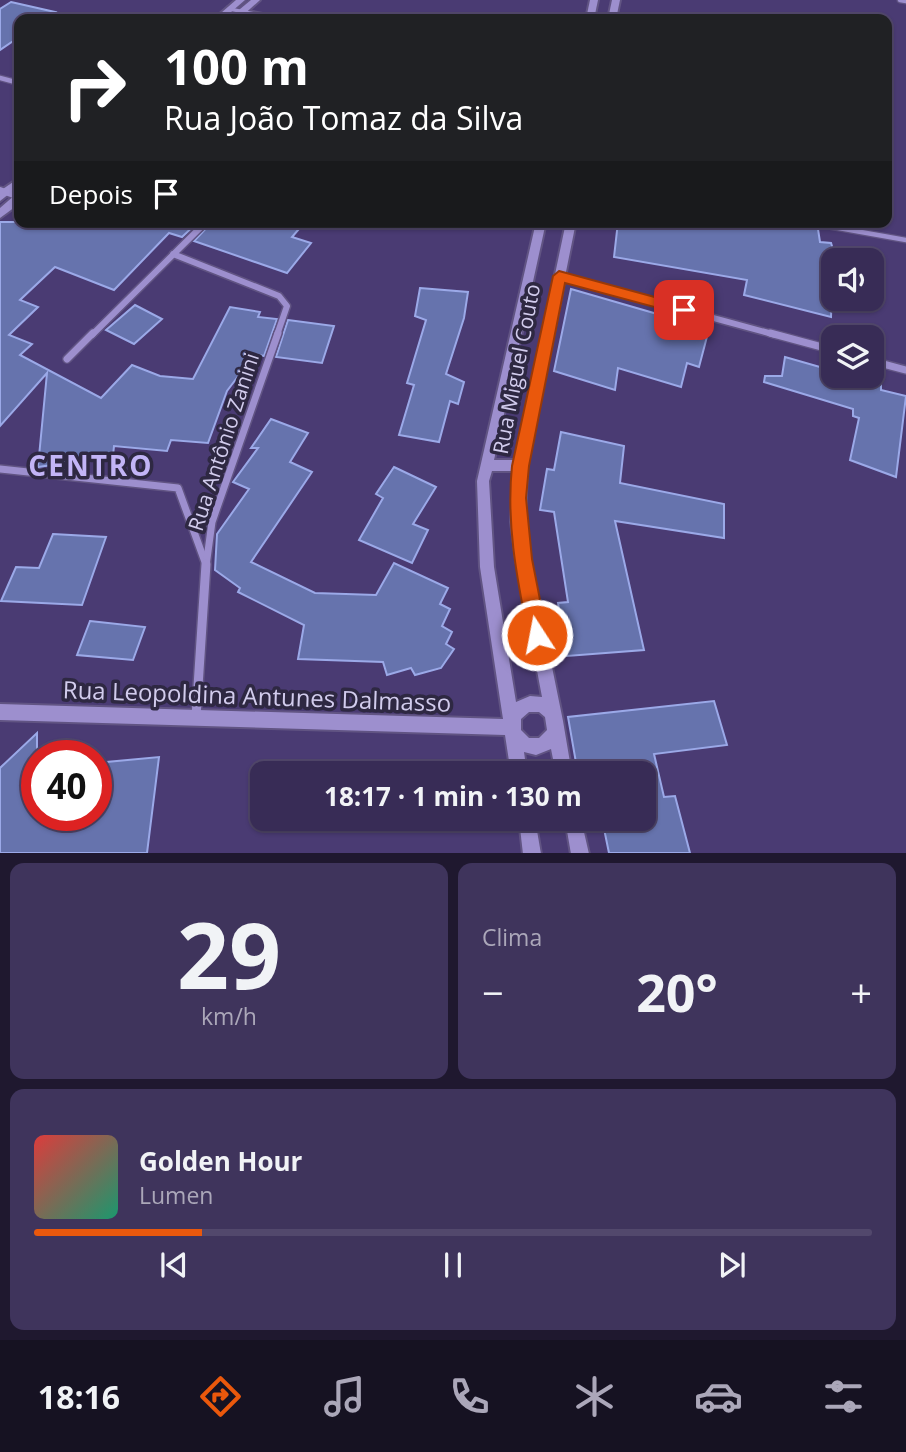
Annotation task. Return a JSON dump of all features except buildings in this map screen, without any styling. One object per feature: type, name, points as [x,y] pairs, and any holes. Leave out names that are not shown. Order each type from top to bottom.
[{"type":"main road","points":[[224,14],[241,0]]},
{"type":"main road","points":[[239,14],[256,0]]},
{"type":"main road","points":[[0,214],[14,201]]},
{"type":"street","points":[[900,0],[906,1]]},
{"type":"street","points":[[231,9],[256,14]]},
{"type":"street","points":[[67,359],[200,228]]},
{"type":"street","name":"Rua Miguel Couto","points":[[517,761],[483,536],[486,464],[540,228]]},
{"type":"street","name":"Rua Miguel Couto","points":[[561,761],[518,522],[521,466],[569,228]]},
{"type":"street","name":"Rua Antônio Zanini","points":[[173,254],[279,296],[287,306],[217,507],[206,564],[195,718]]},
{"type":"street","points":[[559,276],[821,347]]},
{"type":"street","points":[[884,364],[906,370]]},
{"type":"street","points":[[486,464],[521,466]]},
{"type":"street","points":[[0,469],[178,488],[206,564]]},
{"type":"street","points":[[530,702],[549,710],[555,730],[548,744],[534,748],[521,742],[512,727],[515,714],[530,702]]},
{"type":"street","name":"Rua Leopoldina Antunes Dalmasso","points":[[0,712],[512,727]]},
{"type":"street","points":[[529,831],[532,853]]},
{"type":"street","points":[[575,831],[580,853]]},
{"type":"lane","points":[[838,228],[906,240]]},
{"type":"district","name":"CENTRO","points":[[91,466]]},
{"type":"route","points":[[537,635],[523,559],[518,498],[521,466],[559,276],[684,310]]}]
